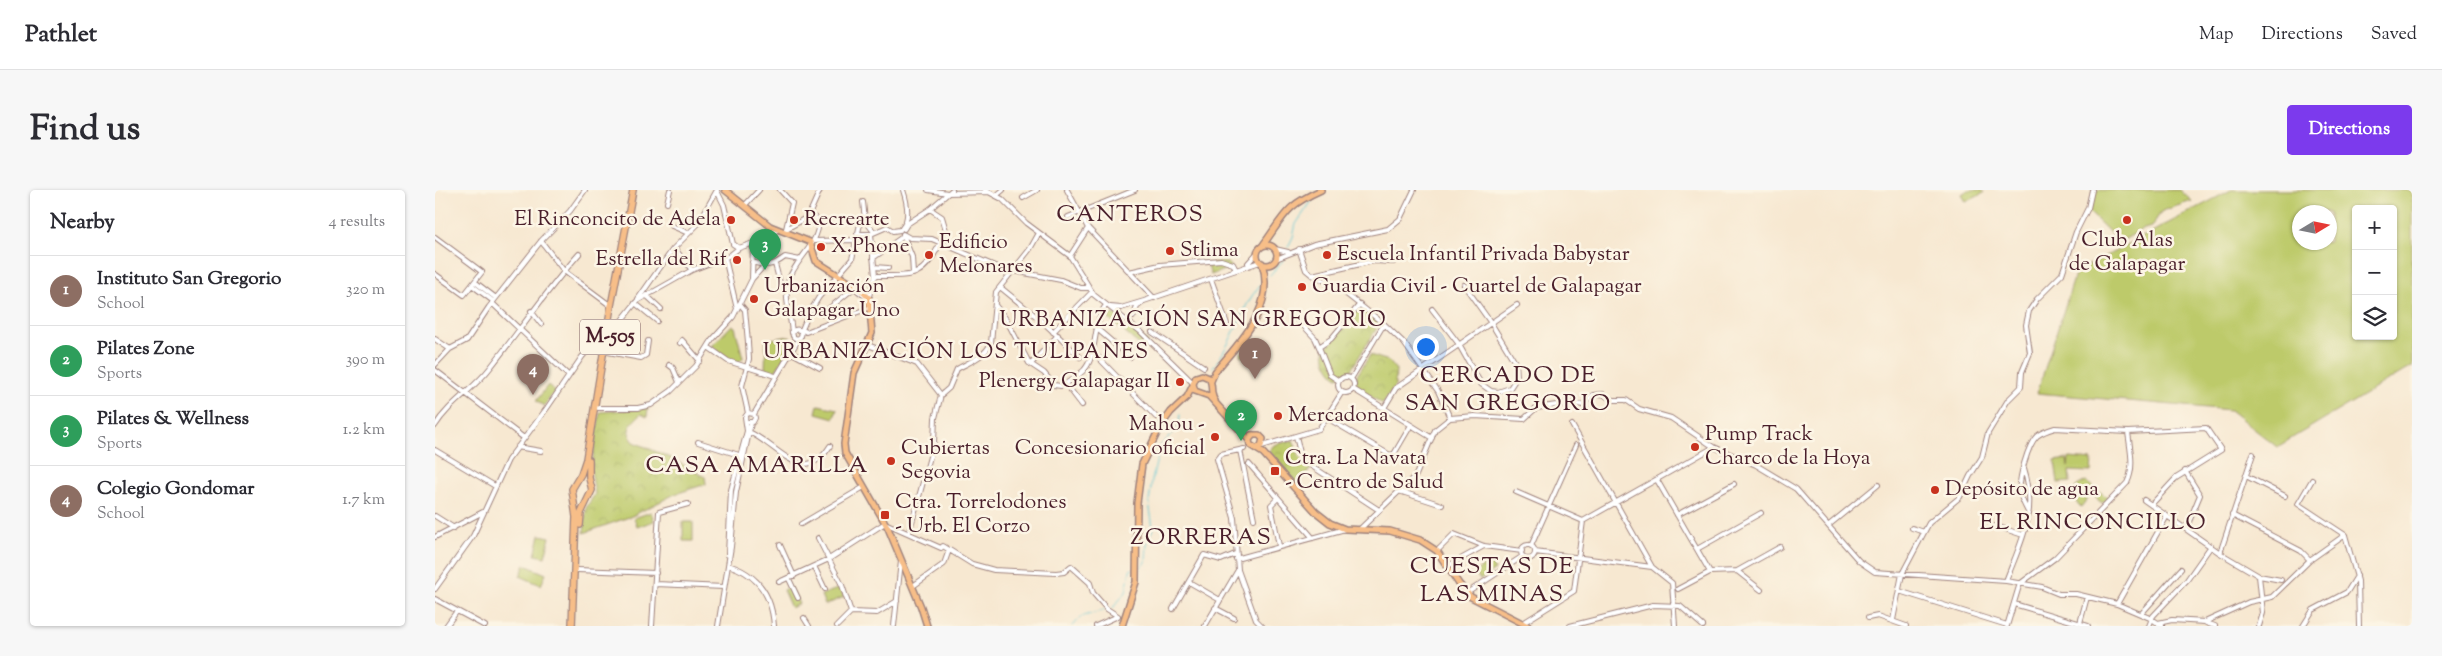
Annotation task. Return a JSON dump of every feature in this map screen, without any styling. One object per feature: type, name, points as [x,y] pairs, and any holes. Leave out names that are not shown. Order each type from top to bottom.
[{"type":"highway","name":"M-505","points":[[573,626],[576,517],[575,498],[572,489],[578,481],[586,459],[611,306],[634,190]]},
{"type":"highway","name":"M-505","points":[[573,626],[580,520],[592,490],[589,460],[634,190]]},
{"type":"highway","points":[[578,481],[584,480],[590,484]]},
{"type":"highway","points":[[575,498],[581,501],[587,499]]},
{"type":"main road","points":[[725,190],[777,230],[786,231],[813,243],[815,260],[868,296],[872,333],[854,373],[844,444],[848,462],[885,523],[913,586],[927,626]]},
{"type":"main road","points":[[1321,190],[1290,207],[1281,216],[1257,253],[1265,276],[1263,300],[1259,314],[1211,381],[1211,395],[1215,402],[1316,512],[1333,525],[1345,528],[1399,533],[1420,540],[1437,551],[1467,593],[1487,607],[1525,624]]},
{"type":"main road","points":[[1265,276],[1274,261],[1272,232]]},
{"type":"main road","points":[[1263,245],[1274,248]]},
{"type":"main road","points":[[1261,262],[1274,261]]},
{"type":"main road","points":[[847,283],[870,306]]},
{"type":"main road","points":[[1122,626],[1136,582],[1137,503],[1142,464],[1160,427],[1171,412],[1187,397],[1193,384],[1201,375],[1212,373],[1219,368]]},
{"type":"main road","points":[[1201,375],[1211,381]]},
{"type":"main road","points":[[1193,384],[1201,394],[1215,402]]},
{"type":"main road","points":[[1187,397],[1201,394],[1211,388]]},
{"type":"main road","points":[[1250,439],[1259,435],[1262,438],[1258,447]]},
{"type":"street","points":[[435,365],[451,349],[467,340],[494,301],[541,241],[570,211],[585,190]]},
{"type":"street","points":[[667,203],[670,190]]},
{"type":"street","points":[[647,341],[644,357],[608,352],[618,324],[674,248],[697,224],[717,190]]},
{"type":"street","points":[[717,190],[724,205],[733,244],[739,248]]},
{"type":"street","points":[[745,205],[759,190]]},
{"type":"street","points":[[780,190],[792,203],[786,231]]},
{"type":"street","points":[[808,218],[820,190]]},
{"type":"street","points":[[904,190],[909,220]]},
{"type":"street","points":[[928,190],[948,192],[987,191],[997,195],[1039,233],[1070,256],[1090,288],[1106,305],[1141,332],[1174,362],[1193,384]]},
{"type":"street","points":[[997,195],[1003,190]]},
{"type":"street","points":[[1023,198],[1037,190]]},
{"type":"street","points":[[1067,190],[1088,228],[1154,298]]},
{"type":"street","points":[[1069,217],[1135,190]]},
{"type":"street","points":[[1274,261],[1299,249],[1388,229],[1400,220],[1414,190]]},
{"type":"street","points":[[1895,623],[1902,574],[1924,532],[1929,523],[1960,498],[1970,476],[1982,457],[1988,434],[2008,400],[2021,387],[2022,372],[2031,353],[2025,324],[2029,311],[2037,299],[2062,274],[2076,232],[2088,208],[2092,190]]},
{"type":"street","points":[[857,234],[873,233],[887,227],[893,231],[902,229],[909,220],[931,209],[948,192]]},
{"type":"street","points":[[822,314],[856,290],[868,296],[875,276],[873,233],[865,220],[863,202]]},
{"type":"street","points":[[931,209],[942,217],[951,247]]},
{"type":"street","points":[[786,231],[808,218],[814,217],[819,221],[813,243],[805,256],[800,260],[787,288],[793,334],[790,352]]},
{"type":"street","points":[[749,422],[755,418],[753,414],[802,332],[808,314],[819,297],[852,259],[860,224],[865,220]]},
{"type":"street","points":[[672,226],[688,233]]},
{"type":"street","points":[[1070,256],[1088,228]]},
{"type":"street","points":[[902,229],[912,257],[913,274]]},
{"type":"street","points":[[636,302],[692,270],[725,258],[739,248],[753,244],[777,230]]},
{"type":"street","points":[[909,533],[934,442],[935,418],[941,395],[949,388],[957,370],[989,349],[995,295],[1030,249],[1039,233]]},
{"type":"street","points":[[903,234],[910,238],[933,239],[1013,272],[1061,280],[1081,288],[1090,288]]},
{"type":"street","points":[[873,258],[901,238],[903,234]]},
{"type":"street","points":[[435,237],[482,272],[464,295],[435,274]]},
{"type":"street","points":[[813,243],[855,240]]},
{"type":"street","points":[[541,241],[564,271],[611,306]]},
{"type":"street","points":[[875,276],[909,276],[913,274],[930,263],[941,242]]},
{"type":"street","points":[[752,279],[753,244]]},
{"type":"street","points":[[674,248],[692,270]]},
{"type":"street","points":[[1274,248],[1291,252]]},
{"type":"street","points":[[1299,249],[1306,270],[1312,275],[1336,286],[1384,324],[1404,343],[1424,368],[1438,391],[1450,418]]},
{"type":"street","points":[[1246,265],[1257,253]]},
{"type":"street","points":[[435,426],[441,416],[489,370],[531,311],[579,254]]},
{"type":"street","points":[[805,256],[815,260]]},
{"type":"street","points":[[752,262],[763,266],[775,264],[785,257],[800,260]]},
{"type":"street","points":[[725,258],[737,309]]},
{"type":"street","points":[[1129,272],[1131,270],[1139,271],[1160,266],[1221,260],[1233,264],[1236,270]]},
{"type":"street","points":[[1106,305],[1127,306],[1211,279],[1246,265],[1261,262]]},
{"type":"street","points":[[1312,275],[1373,262],[1393,262]]},
{"type":"street","points":[[775,264],[780,283],[787,288]]},
{"type":"street","points":[[598,408],[631,408],[651,404],[671,391],[700,361],[707,347],[729,323],[752,279],[763,266]]},
{"type":"street","points":[[874,268],[888,268]]},
{"type":"street","points":[[1135,278],[1139,271]]},
{"type":"street","points":[[1211,279],[1227,324]]},
{"type":"street","points":[[474,284],[494,301],[569,376]]},
{"type":"street","points":[[1432,309],[1459,345],[1485,388],[1498,392],[1510,388],[1517,377],[1516,364],[1491,322],[1464,285]]},
{"type":"street","points":[[1000,287],[1058,335],[1080,356]]},
{"type":"street","points":[[1053,332],[1090,288]]},
{"type":"street","points":[[643,291],[661,309]]},
{"type":"street","points":[[1141,332],[1133,317],[1135,311],[1144,301]]},
{"type":"street","points":[[636,302],[657,321]]},
{"type":"street","points":[[718,626],[728,565],[731,490],[749,432],[749,422],[745,417],[748,413],[742,386],[747,369],[749,342],[745,310],[740,304]]},
{"type":"street","points":[[1319,347],[1331,338],[1360,304]]},
{"type":"street","points":[[995,305],[1006,319],[1031,364],[1054,385],[1061,386],[1085,369],[1092,351],[1099,315],[1106,305]]},
{"type":"street","points":[[1384,408],[1396,388],[1517,305]]},
{"type":"street","points":[[793,334],[855,314],[870,306]]},
{"type":"street","points":[[1127,306],[1135,311]]},
{"type":"street","points":[[1125,318],[1122,312],[1127,306]]},
{"type":"street","points":[[737,309],[745,310]]},
{"type":"street","points":[[531,311],[541,324]]},
{"type":"street","points":[[1125,318],[1133,317]]},
{"type":"street","points":[[1297,318],[1315,338],[1330,375],[1339,381]]},
{"type":"street","points":[[1351,379],[1384,324]]},
{"type":"street","points":[[435,589],[473,536],[508,460],[569,376],[608,327]]},
{"type":"street","points":[[1096,328],[1130,357]]},
{"type":"street","points":[[793,334],[796,329],[802,332]]},
{"type":"street","points":[[1153,332],[1204,367]]},
{"type":"street","points":[[1031,364],[1058,335]]},
{"type":"street","points":[[435,339],[451,349]]},
{"type":"street","points":[[597,339],[606,340]]},
{"type":"street","points":[[679,342],[682,340],[700,361]]},
{"type":"street","points":[[868,345],[917,364],[941,395]]},
{"type":"street","points":[[707,347],[728,362],[775,376]]},
{"type":"street","points":[[1092,351],[1156,417]]},
{"type":"street","points":[[790,352],[820,368]]},
{"type":"street","points":[[1174,362],[1181,352]]},
{"type":"street","points":[[669,365],[673,368],[679,382]]},
{"type":"street","points":[[435,370],[524,438]]},
{"type":"street","points":[[1181,370],[1201,375]]},
{"type":"street","points":[[1339,381],[1344,378],[1351,379]]},
{"type":"street","points":[[1339,381],[1338,387],[1342,392],[1348,393],[1353,389],[1354,384],[1351,379]]},
{"type":"street","points":[[1065,384],[1082,405]]},
{"type":"street","points":[[1353,389],[1432,438]]},
{"type":"street","points":[[1262,626],[1256,620],[1238,570],[1235,556],[1234,518],[1217,459],[1221,454],[1258,447],[1272,441],[1319,429],[1342,392]]},
{"type":"street","points":[[1360,529],[1420,470],[1435,430],[1450,418],[1475,416],[1524,419],[1536,408],[1570,403],[1583,405],[1593,396],[1603,394],[1612,400],[1626,400],[1639,409],[1671,418],[1714,447],[1756,465],[1796,489],[1868,569],[1875,572],[2006,581],[2043,587],[2059,594],[2076,594],[2117,604],[2152,619],[2162,626]]},
{"type":"street","points":[[748,413],[753,414]]},
{"type":"street","points":[[1327,418],[1392,454],[1411,425]]},
{"type":"street","points":[[1572,425],[1647,560],[1652,567],[1672,583],[1675,626]]},
{"type":"street","points":[[2029,514],[2019,490],[2032,443],[2046,430],[2055,428],[2128,432],[2206,428],[2221,450],[2175,478],[2151,505]]},
{"type":"street","points":[[749,432],[796,463],[809,464],[817,462],[830,446]]},
{"type":"street","points":[[1899,591],[2007,626],[2020,583],[2055,558],[2127,483],[2132,465],[2128,432]]},
{"type":"street","points":[[1296,436],[1300,453],[1307,463],[1379,510]]},
{"type":"street","points":[[1262,438],[1272,441]]},
{"type":"street","points":[[1531,546],[1579,438]]},
{"type":"street","points":[[1250,439],[1242,449],[1254,520]]},
{"type":"street","points":[[698,442],[742,456]]},
{"type":"street","points":[[1576,445],[1583,444]]},
{"type":"street","points":[[517,447],[541,451]]},
{"type":"street","points":[[1583,521],[1714,447]]},
{"type":"street","points":[[435,450],[495,486]]},
{"type":"street","points":[[2220,553],[2253,454]]},
{"type":"street","points":[[1249,464],[1313,538]]},
{"type":"street","points":[[2006,581],[2029,514],[2031,496],[2024,468]]},
{"type":"street","points":[[2185,471],[2200,496],[2186,529]]},
{"type":"street","points":[[2246,476],[2285,496]]},
{"type":"street","points":[[1657,480],[1710,572]]},
{"type":"street","points":[[2312,480],[2298,504],[2345,535],[2357,576],[2359,626]]},
{"type":"street","points":[[1677,515],[1734,484]]},
{"type":"street","points":[[1829,525],[1878,485]]},
{"type":"street","points":[[801,524],[864,487]]},
{"type":"street","points":[[1399,491],[1442,505]]},
{"type":"street","points":[[1516,492],[1583,521]]},
{"type":"street","points":[[1278,498],[1271,505],[1279,546]]},
{"type":"street","points":[[2144,500],[2220,553],[2259,576],[2281,580]]},
{"type":"street","points":[[652,626],[659,512],[688,504]]},
{"type":"street","points":[[435,537],[483,512]]},
{"type":"street","points":[[1697,549],[1761,513]]},
{"type":"street","points":[[2232,515],[2301,551],[2310,560]]},
{"type":"street","points":[[435,516],[454,528]]},
{"type":"street","points":[[2117,604],[2167,516]]},
{"type":"street","points":[[1525,624],[1574,591],[1583,521]]},
{"type":"street","points":[[779,582],[829,559],[885,523],[941,548],[943,546],[972,564],[994,570],[1056,573],[1064,572],[1071,566],[1090,583],[1093,593],[1107,609],[1118,616],[1096,626]]},
{"type":"street","points":[[1331,533],[1333,525]]},
{"type":"street","points":[[1997,526],[2023,535]]},
{"type":"street","points":[[1173,609],[1204,555],[1221,560],[1313,538],[1345,528]]},
{"type":"street","points":[[1912,528],[1924,532]]},
{"type":"street","points":[[1437,551],[1454,534],[1485,546],[1522,551]]},
{"type":"street","points":[[2205,622],[2249,602],[2262,601],[2272,597],[2286,586],[2310,560],[2345,535]]},
{"type":"street","points":[[818,538],[842,585],[851,612]]},
{"type":"street","points":[[780,545],[793,576]]},
{"type":"street","points":[[1448,566],[1485,546]]},
{"type":"street","points":[[1523,556],[1524,546],[1531,546]]},
{"type":"street","points":[[1531,546],[1535,552],[1652,567]]},
{"type":"street","points":[[2149,626],[2152,619],[2187,580],[2211,546]]},
{"type":"street","points":[[1678,589],[1710,572],[1737,571],[1780,547]]},
{"type":"street","points":[[913,586],[943,564],[949,550]]},
{"type":"street","points":[[1523,556],[1529,558],[1535,552]]},
{"type":"street","points":[[1467,593],[1523,556]]},
{"type":"street","points":[[894,626],[901,559]]},
{"type":"street","points":[[1643,566],[1647,560]]},
{"type":"street","points":[[728,565],[748,574],[761,585],[774,626]]},
{"type":"street","points":[[814,566],[825,589]]},
{"type":"street","points":[[2141,614],[2181,569]]},
{"type":"street","points":[[577,570],[656,573]]},
{"type":"street","points":[[898,576],[906,570]]},
{"type":"street","points":[[1205,626],[1238,570]]},
{"type":"street","points":[[1737,571],[1761,590]]},
{"type":"street","points":[[2259,576],[2263,613],[2259,626]]},
{"type":"street","points":[[2303,626],[2313,610],[2347,592],[2357,576]]},
{"type":"street","points":[[789,579],[798,598]]},
{"type":"street","points":[[1189,582],[1220,600]]},
{"type":"street","points":[[655,584],[724,587]]},
{"type":"street","points":[[2347,592],[2358,596]]},
{"type":"street","points":[[2080,623],[2087,597]]},
{"type":"street","points":[[435,599],[485,626]]},
{"type":"street","points":[[837,626],[851,612],[877,613],[897,600]]},
{"type":"street","points":[[2014,604],[2088,626]]},
{"type":"street","points":[[1570,626],[1653,605],[1680,606],[1703,626]]},
{"type":"street","points":[[1215,608],[1234,618]]},
{"type":"street","points":[[446,626],[457,611]]},
{"type":"street","points":[[1868,618],[1878,616],[1906,626]]},
{"type":"street","points":[[803,618],[809,626]]},
{"type":"street","points":[[2158,622],[2172,620],[2205,622],[2215,626]]},
{"type":"green space","points":[[1968,190],[1982,190],[1984,193],[1966,202],[1962,194]]},
{"type":"green space","name":"Club Alas de Galapagar","points":[[2094,190],[2180,190],[2192,201],[2162,211],[2151,227],[2141,230],[2120,242],[2089,212]]},
{"type":"green space","points":[[2231,190],[2412,190],[2412,368],[2277,447],[2230,410],[2037,393],[2076,272]]},
{"type":"green space","points":[[1228,263],[1231,267],[1211,275],[1207,264]]},
{"type":"green space","points":[[1360,307],[1380,323],[1349,373],[1337,377],[1327,364],[1324,353],[1325,349]]},
{"type":"green space","points":[[1111,313],[1120,317],[1148,342],[1143,348],[1110,320],[1108,317]]},
{"type":"green space","points":[[732,325],[735,327],[743,358],[738,363],[726,358],[712,346]]},
{"type":"green space","points":[[790,336],[785,356],[775,372],[765,371],[766,340]]},
{"type":"green space","points":[[1253,340],[1260,346],[1248,361],[1240,355]]},
{"type":"green space","points":[[1370,355],[1389,361],[1396,370],[1395,386],[1383,404],[1357,388],[1356,377]]},
{"type":"green space","points":[[548,385],[555,391],[544,406],[536,401]]},
{"type":"green space","points":[[818,405],[837,409],[834,418],[816,413]]},
{"type":"green space","points":[[648,408],[647,417],[641,414],[630,427],[629,434],[634,442],[671,458],[705,477],[706,484],[675,494],[632,516],[584,533],[586,508],[595,494],[591,470],[600,412]]},
{"type":"green space","points":[[1293,440],[1300,458],[1311,468],[1297,484],[1269,451],[1274,445]]},
{"type":"green space","points":[[2069,458],[2092,460],[2091,472],[2069,471],[2070,482],[2058,483],[2055,461],[2067,459],[2068,467]]},
{"type":"green space","points":[[2086,481],[2108,498],[2102,503],[2091,494],[2081,507],[2069,495],[2077,486]]},
{"type":"green space","points":[[651,512],[654,521],[637,527],[634,518]]},
{"type":"green space","points":[[683,522],[693,522],[693,541],[683,541]]},
{"type":"green space","points":[[540,535],[550,537],[545,557],[535,555]]},
{"type":"green space","points":[[1490,562],[1495,570],[1480,580],[1475,572]]},
{"type":"green space","points":[[525,565],[546,574],[541,585],[520,576]]},
{"type":"green space","points":[[791,587],[799,604],[791,608],[783,590]]},
{"type":"green space","points":[[840,588],[844,597],[825,605],[821,595]]},
{"type":"waterway","points":[[1288,247],[1296,224],[1313,199]]},
{"type":"waterway","points":[[1270,275],[1285,258]]},
{"type":"waterway","points":[[1213,367],[1260,285]]},
{"type":"waterway","points":[[1141,567],[1146,562],[1147,544],[1153,528],[1149,502],[1160,446],[1178,428],[1180,415]]},
{"type":"waterway","points":[[1112,609],[1126,592],[1130,570],[1133,569]]},
{"type":"waterway","points":[[1072,626],[1080,617],[1105,610]]},
{"type":"place","name":"El Rinconcito de Adela","points":[[731,220]]},
{"type":"place","name":"Recrearte","points":[[794,220]]},
{"type":"place","name":"Club Alas de Galapagar","points":[[2127,220]]},
{"type":"place","name":"X.Phone","points":[[821,247]]},
{"type":"place","name":"Stlima","points":[[1170,251]]},
{"type":"place","name":"Edificio Melonares","points":[[929,255]]},
{"type":"place","name":"Escuela Infantil Privada Babystar","points":[[1327,255]]},
{"type":"place","name":"Estrella del Rif","points":[[737,260]]},
{"type":"place","name":"Pilates & Wellness","points":[[765,270]]},
{"type":"place","name":"Guardia Civil - Cuartel de Galapagar","points":[[1302,287]]},
{"type":"place","name":"Urbanización Galapagar Uno","points":[[754,299]]},
{"type":"place","name":"Instituto San Gregorio","points":[[1255,379]]},
{"type":"place","name":"Plenergy Galapagar II","points":[[1180,382]]},
{"type":"place","name":"Colegio Gondomar","points":[[533,395]]},
{"type":"place","name":"Mercadona","points":[[1278,416]]},
{"type":"place","name":"Mahou - Concesionario oficial","points":[[1215,437]]},
{"type":"place","name":"Pilates Zone","points":[[1241,441]]},
{"type":"place","name":"Pump Track Charco de la Hoya","points":[[1695,447]]},
{"type":"place","name":"Cubiertas Segovia","points":[[891,461]]},
{"type":"place","name":"Ctra. La Navata - Centro de Salud","points":[[1275,471]]},
{"type":"place","name":"Depósito de agua","points":[[1935,490]]},
{"type":"place","name":"Ctra. Torrelodones - Urb. El Corzo","points":[[885,515]]},
{"type":"district","name":"CANTEROS","points":[[1130,215]]},
{"type":"district","name":"URBANIZACIÓN SAN GREGORIO","points":[[1193,321]]},
{"type":"district","name":"URBANIZACIÓN LOS TULIPANES","points":[[956,353]]},
{"type":"district","name":"CERCADO DE SAN GREGORIO","points":[[1508,390]]},
{"type":"district","name":"CASA AMARILLA","points":[[757,466]]},
{"type":"district","name":"EL RINCONCILLO","points":[[2093,523]]},
{"type":"district","name":"ZORRERAS","points":[[1201,538]]},
{"type":"district","name":"CUESTAS DE LAS MINAS","points":[[1492,581]]}]
